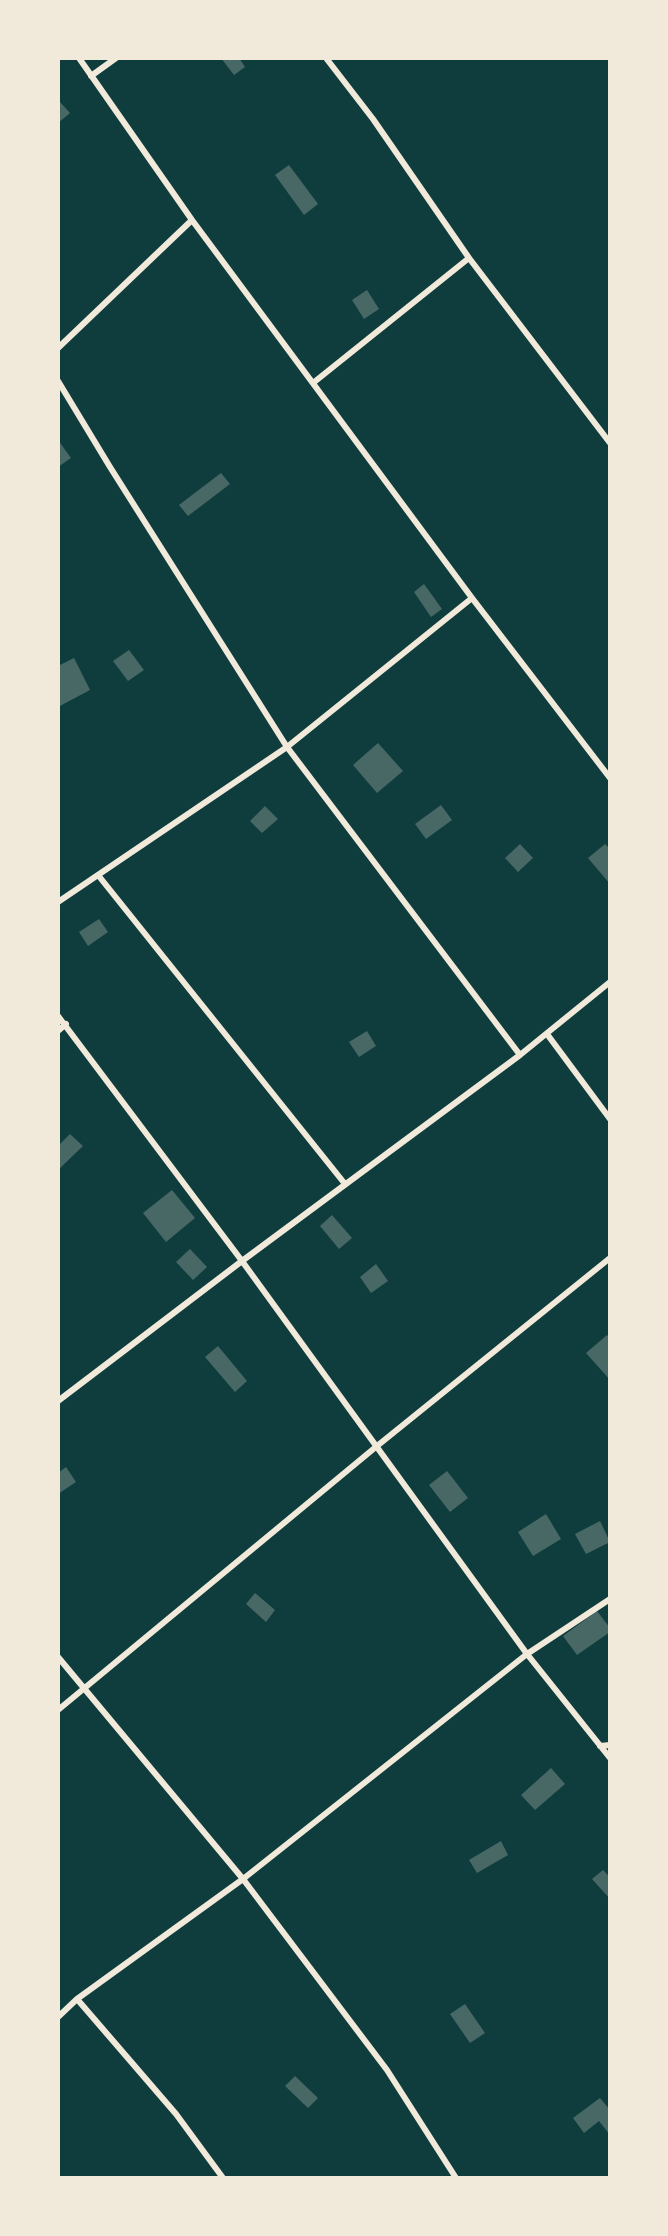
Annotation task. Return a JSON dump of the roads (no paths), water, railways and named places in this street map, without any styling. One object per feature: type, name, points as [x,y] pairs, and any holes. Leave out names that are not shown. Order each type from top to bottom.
[{"type":"street","points":[[80,58],[90,76],[192,220],[472,598],[609,778]]},
{"type":"street","points":[[90,76],[116,58]]},
{"type":"street","points":[[326,58],[373,119],[469,258],[609,443]]},
{"type":"street","points":[[58,348],[192,220]]},
{"type":"street","points":[[313,383],[469,258]]},
{"type":"street","points":[[58,381],[287,747],[520,1055]]},
{"type":"street","points":[[58,902],[287,747],[472,598]]},
{"type":"street","points":[[98,875],[345,1184]]},
{"type":"street","points":[[58,1401],[520,1055],[609,982]]},
{"type":"street","points":[[58,1016],[242,1261],[527,1654],[609,1758]]},
{"type":"street","points":[[58,1031],[66,1024]]},
{"type":"street","points":[[547,1034],[609,1119]]},
{"type":"street","points":[[58,1710],[609,1258]]},
{"type":"street","points":[[58,2017],[76,2000],[243,1879],[527,1654],[609,1599]]},
{"type":"street","points":[[58,1657],[85,1686],[243,1879],[387,2070],[456,2178]]},
{"type":"street","points":[[600,1746],[609,1745]]},
{"type":"street","points":[[76,2000],[176,2114],[223,2178]]}]
